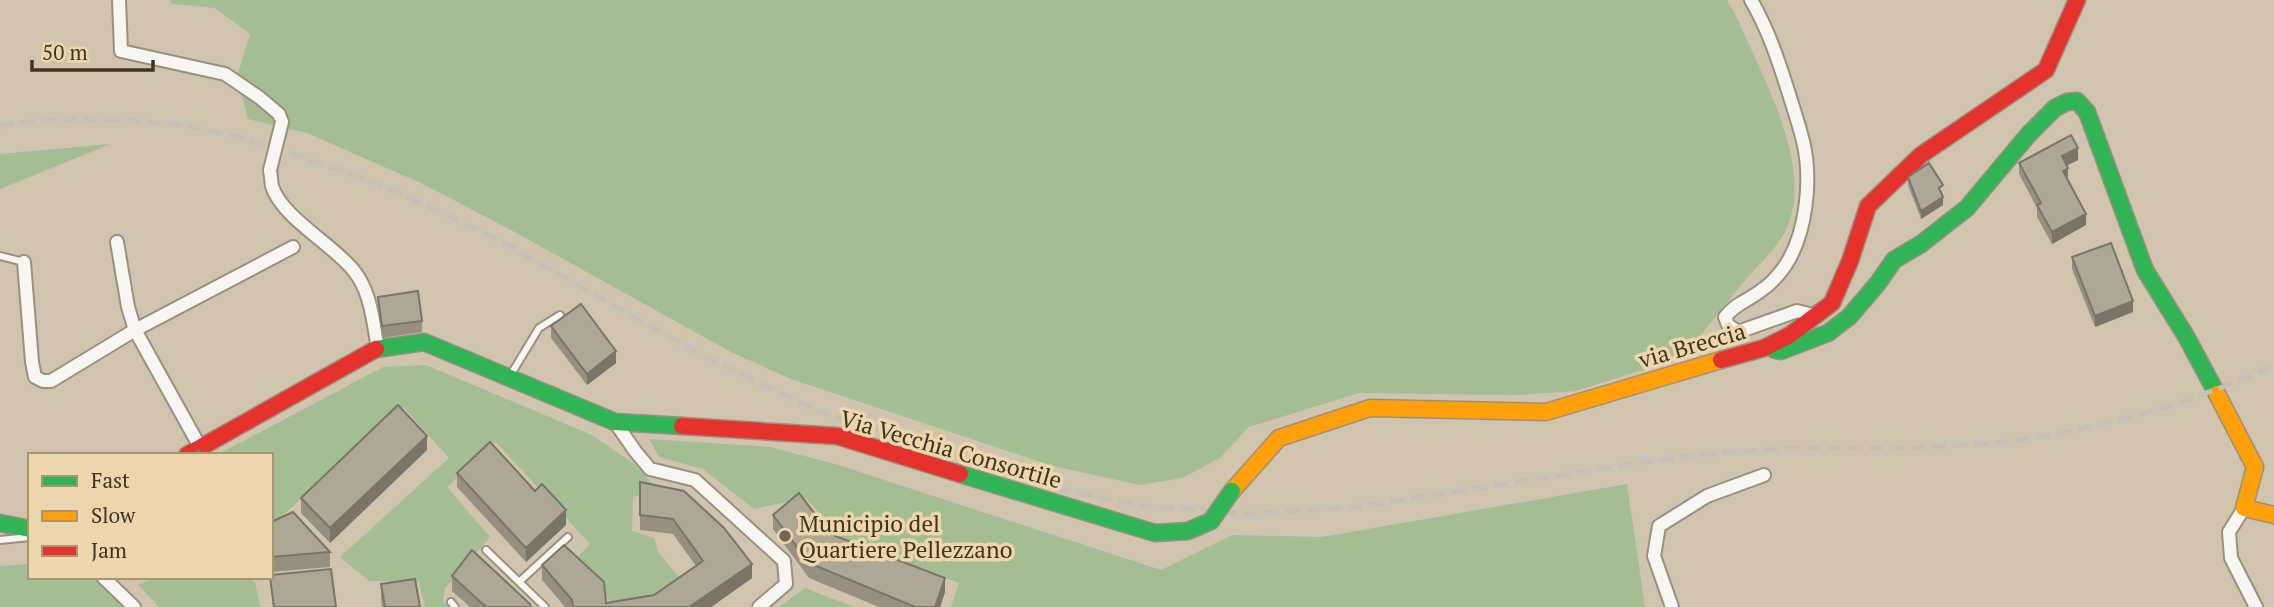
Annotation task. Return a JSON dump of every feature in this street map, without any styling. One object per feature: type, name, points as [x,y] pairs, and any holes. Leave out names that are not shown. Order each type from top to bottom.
[{"type":"street","points":[[119,0],[121,51],[225,74],[279,114],[282,122],[270,170],[272,186],[288,211],[354,271],[369,300],[378,348]]},
{"type":"street","name":"via Breccia","points":[[1751,0],[1779,62],[1804,144],[1807,180],[1805,209],[1800,237],[1787,264],[1771,284],[1733,306],[1725,317],[1728,326],[1738,332],[1797,311],[1817,316]]},
{"type":"street","points":[[1817,316],[1832,303],[1850,261],[1868,206],[1921,155],[2046,70],[2077,0]]},
{"type":"street","points":[[1764,348],[1782,351],[1828,333],[1849,317],[1894,260],[1921,244],[1967,208],[2028,135],[2055,108],[2077,101],[2087,112],[2145,270],[2187,338],[2255,467],[2244,508],[2229,532],[2231,558],[2256,607]]},
{"type":"street","points":[[117,242],[128,307],[135,330],[193,451]]},
{"type":"street","points":[[24,262],[35,377],[51,381],[135,330],[293,247]]},
{"type":"street","name":"via Breccia","points":[[1155,533],[1188,531],[1211,521],[1232,491],[1279,438],[1370,408],[1546,412],[1764,348],[1790,335],[1817,316]]},
{"type":"street","name":"Via Vecchia Consortile","points":[[193,451],[378,348],[424,342],[615,422],[836,436],[1155,533]]},
{"type":"street","points":[[615,422],[650,470],[695,480],[784,561],[786,584],[759,607]]},
{"type":"street","points":[[1672,607],[1654,556],[1659,526],[1707,496],[1765,475]]},
{"type":"street","points":[[2244,508],[2274,515]]},
{"type":"street","points":[[0,523],[28,529]]},
{"type":"street","points":[[105,579],[134,607]]},
{"type":"lane","points":[[0,257],[24,262]]},
{"type":"lane","points":[[509,377],[539,328],[560,315]]},
{"type":"lane","points":[[0,540],[28,537]]},
{"type":"lane","points":[[519,582],[568,537]]},
{"type":"lane","points":[[486,550],[545,607]]},
{"type":"green space","points":[[170,0],[1727,0],[1760,68],[1783,126],[1795,185],[1792,212],[1778,243],[1696,341],[1708,349],[1576,391],[1516,395],[1359,393],[1249,427],[1220,458],[1182,478],[1140,485],[1053,466],[791,379],[731,352],[423,184],[307,133],[248,119],[237,77],[250,34],[215,8],[172,4]]},
{"type":"green space","points":[[111,144],[0,189],[0,154]]},
{"type":"green space","points":[[426,365],[592,435],[637,466],[658,490],[633,497],[632,531],[654,538],[658,552],[682,581],[651,599],[618,605],[604,597],[573,562],[590,544],[496,442],[447,487],[490,537],[445,588],[443,601],[449,607],[425,607],[419,582],[369,581],[340,557],[449,458],[403,407],[273,524],[273,453],[221,453],[383,367]]},
{"type":"green space","points":[[649,439],[770,447],[835,464],[1161,570],[1232,535],[1322,537],[1627,484],[1645,607],[951,607],[959,583],[845,542],[806,498],[754,509],[703,469],[659,457]]},
{"type":"green space","points":[[28,564],[28,579],[100,579],[130,607],[0,607],[0,566]]},
{"type":"green space","points":[[152,579],[248,579],[255,582],[260,607],[159,607],[138,585]]},
{"type":"green space","points":[[805,588],[854,607],[779,607]]},
{"type":"building","points":[[2071,135],[2078,148],[2062,156],[2068,168],[2063,171],[2086,214],[2052,232],[2037,205],[2041,203],[2019,163]]},
{"type":"building","points":[[1929,163],[1943,185],[1939,188],[1943,197],[1921,211],[1908,177]]},
{"type":"building","points":[[2111,243],[2133,301],[2095,316],[2072,257]]},
{"type":"building","points":[[418,291],[422,321],[382,326],[378,297]]},
{"type":"building","points":[[581,304],[616,351],[587,374],[551,326]]},
{"type":"building","points":[[398,405],[427,436],[330,528],[301,498]]},
{"type":"building","points":[[490,442],[535,491],[542,484],[566,510],[526,548],[457,473]]},
{"type":"building","points":[[640,482],[684,491],[724,528],[752,564],[689,607],[573,607],[572,600],[542,565],[564,545],[604,582],[606,603],[654,595],[703,561],[673,519],[640,515]]},
{"type":"building","points":[[799,493],[830,534],[945,578],[935,607],[915,607],[809,563],[773,515]]},
{"type":"building","points":[[293,512],[330,552],[273,557],[273,521]]},
{"type":"building","points":[[472,550],[531,607],[486,607],[452,576]]},
{"type":"building","points":[[331,569],[336,607],[274,607],[270,579],[273,579],[273,575]]},
{"type":"building","points":[[415,579],[420,607],[385,607],[381,584]]},
{"type":"railway","points":[[0,126],[76,119],[189,126],[242,138],[347,172],[400,193],[504,243],[696,352],[813,409],[1049,487],[1142,506],[1250,514],[1356,507],[1658,460],[1728,452],[1801,448],[1917,448],[2008,442],[2070,432],[2153,411],[2274,366]]},
{"type":"traffic: fast","points":[[1775,350],[1781,351],[1828,333],[1849,317],[1894,260],[1921,244],[1967,208],[2028,135],[2055,108],[2077,101],[2087,112],[2145,270],[2187,338],[2217,394]]},
{"type":"traffic: fast","points":[[376,349],[424,342],[615,422],[682,426]]},
{"type":"traffic: fast","points":[[960,474],[1155,533],[1188,531],[1211,521]]},
{"type":"traffic: fast","points":[[1211,521],[1232,491]]},
{"type":"traffic: fast","points":[[0,523],[28,529]]},
{"type":"traffic: slow","points":[[1232,491],[1279,438],[1370,408],[1546,412],[1721,360]]},
{"type":"traffic: slow","points":[[2217,394],[2255,467],[2244,508],[2274,515]]},
{"type":"traffic: jam","points":[[1721,360],[1764,348],[1790,335],[1832,303],[1850,261],[1868,206],[1921,155],[2046,70],[2077,0]]},
{"type":"traffic: jam","points":[[191,453],[376,349]]},
{"type":"traffic: jam","points":[[682,426],[837,436],[960,474]]},
{"type":"place","name":"Municipio del Quartiere Pellezzano","points":[[785,536]]}]
